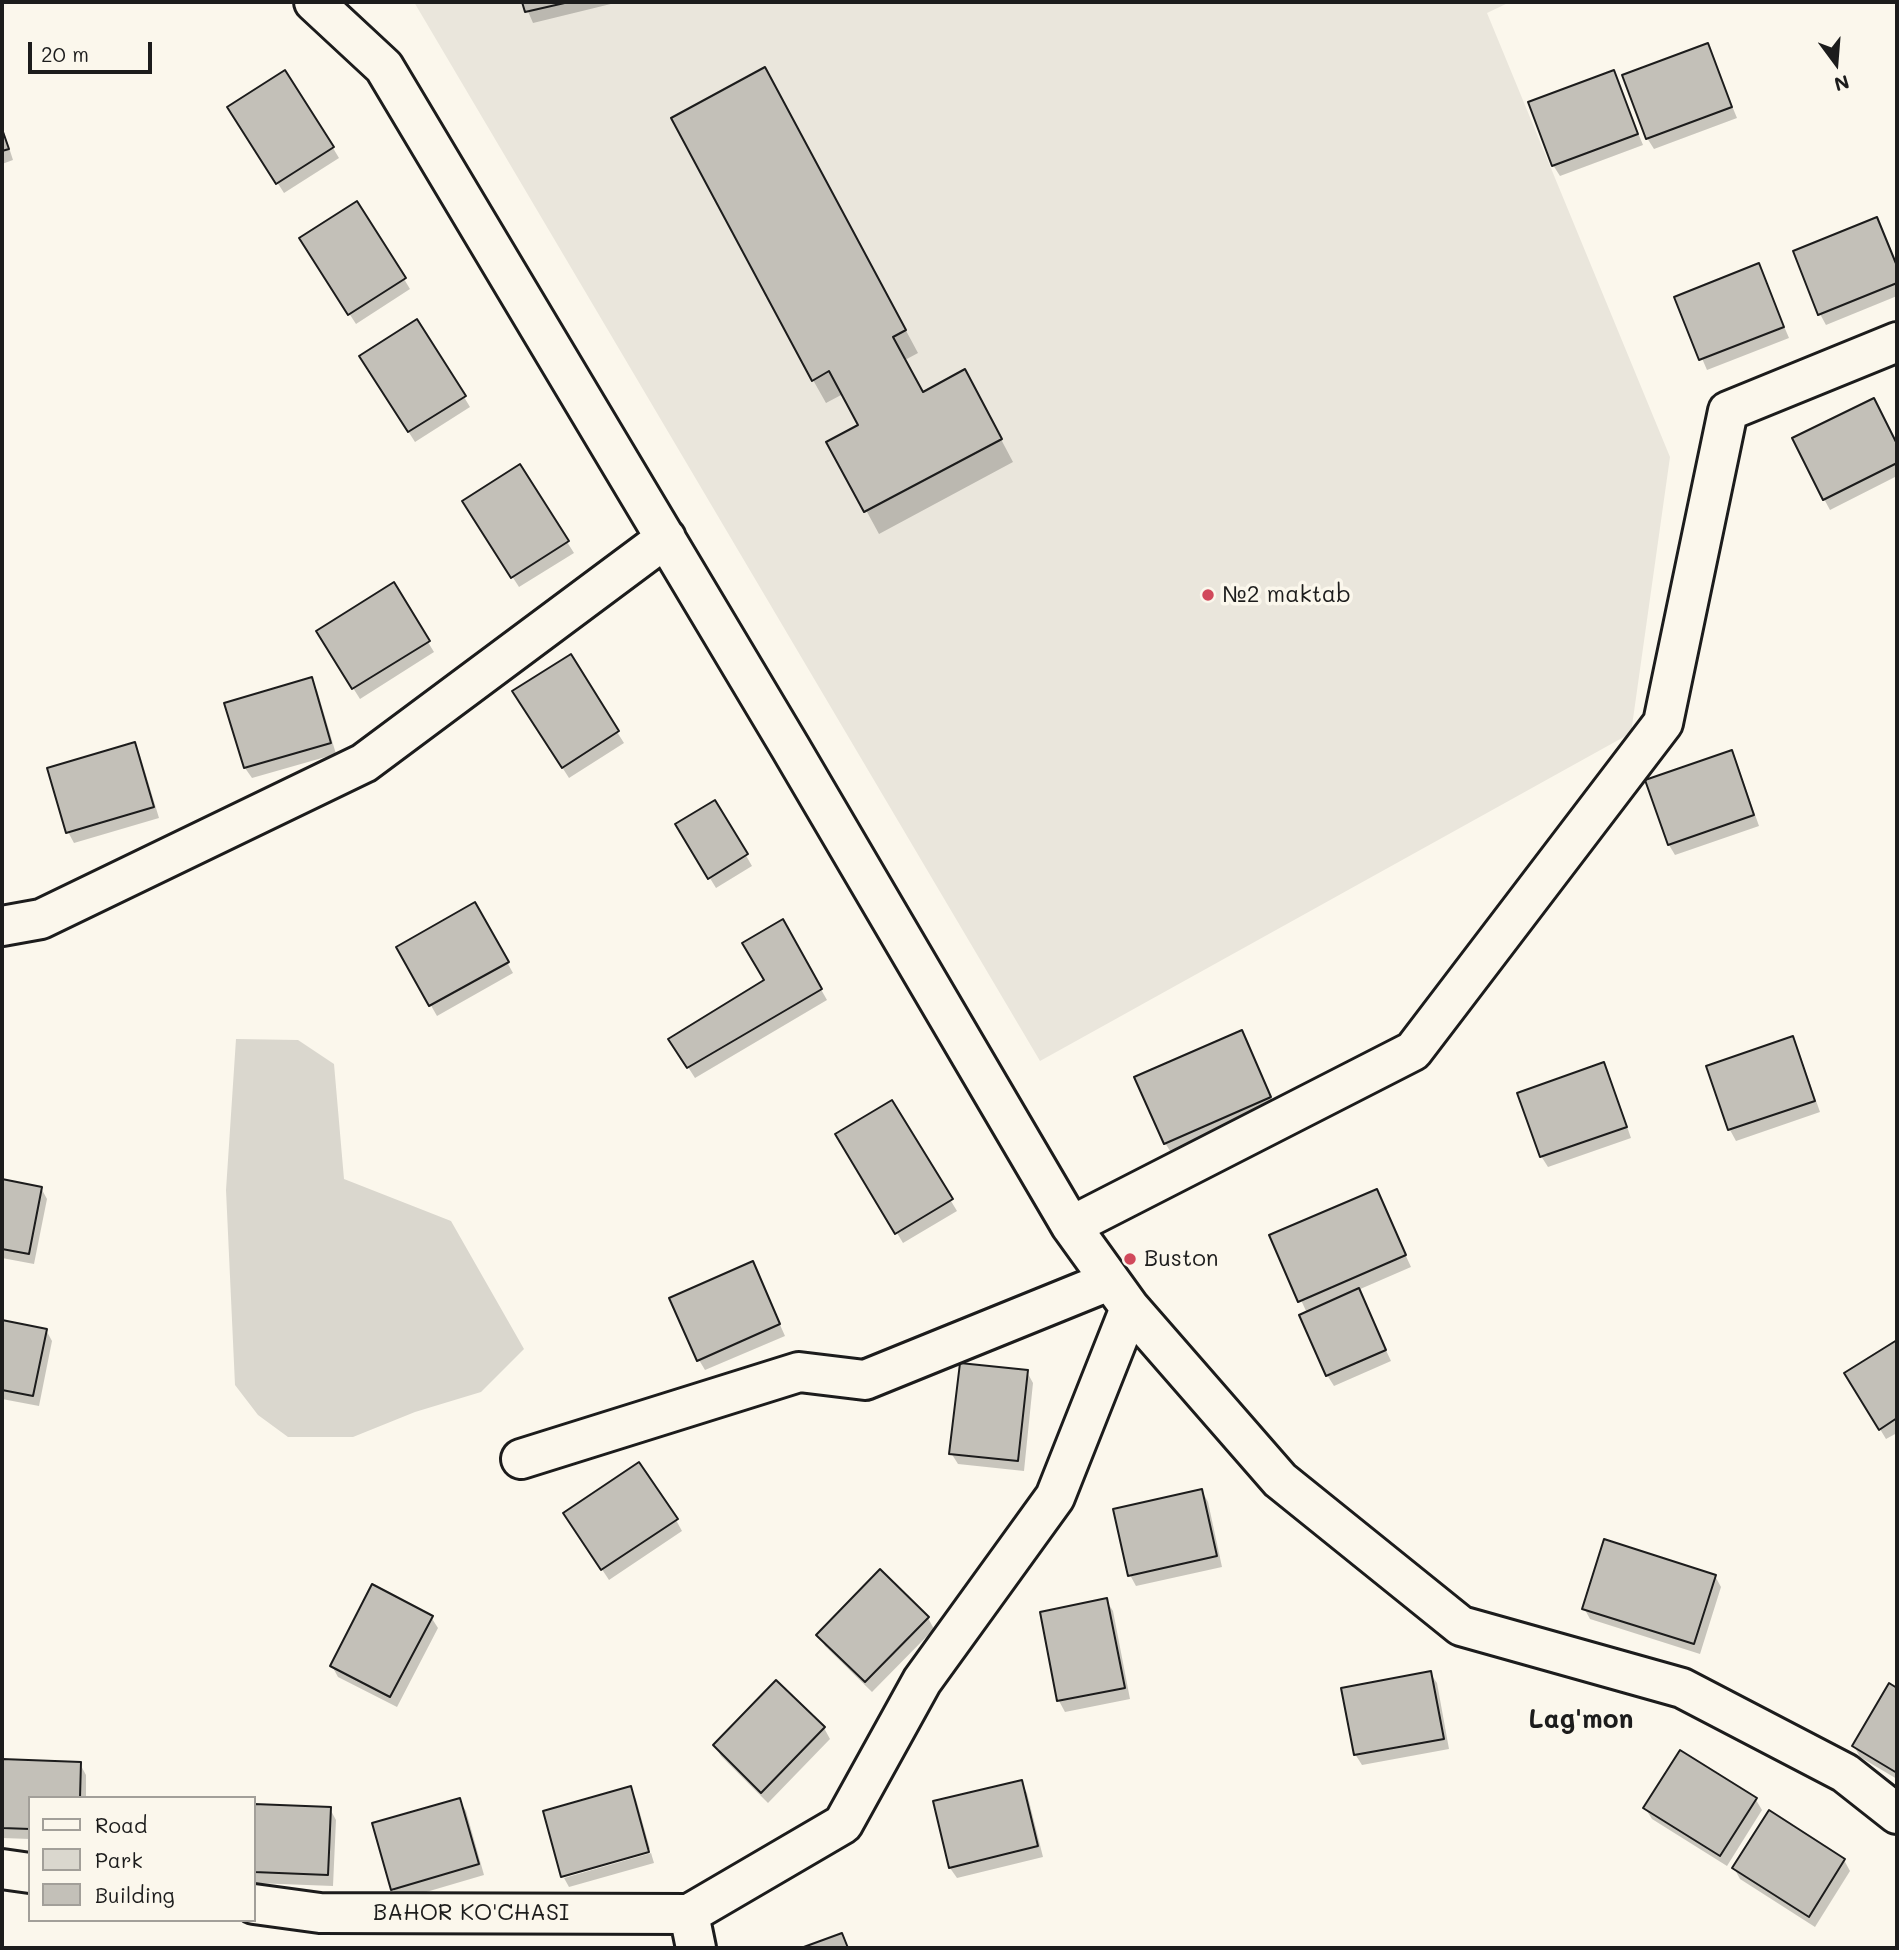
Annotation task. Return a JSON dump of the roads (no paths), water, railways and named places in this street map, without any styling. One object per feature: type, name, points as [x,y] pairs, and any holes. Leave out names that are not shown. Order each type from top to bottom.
[{"type":"street","points":[[314,2],[384,67],[666,538],[1071,1227],[1119,1294],[1280,1480],[1461,1626],[1682,1688],[1845,1773],[1897,1814]]},
{"type":"street","points":[[1071,1227],[1413,1051],[1662,723],[1728,411],[1897,342]]},
{"type":"street","points":[[2,926],[41,919],[364,763],[666,538]]},
{"type":"street","points":[[521,1459],[799,1372],[865,1380],[1119,1294]]},
{"type":"street","points":[[692,1931],[843,1824],[922,1681],[1055,1497],[1119,1294]]},
{"type":"street","points":[[2,1869],[28,1873]]},
{"type":"street","name":"BAHOR KO'CHASI","points":[[256,1904],[320,1913],[692,1931]]},
{"type":"place","name":"№2 maktab","points":[[1208,595]]},
{"type":"place","name":"Buston","points":[[1130,1259]]},
{"type":"district","name":"Lag'mon","points":[[1581,1720]]}]
